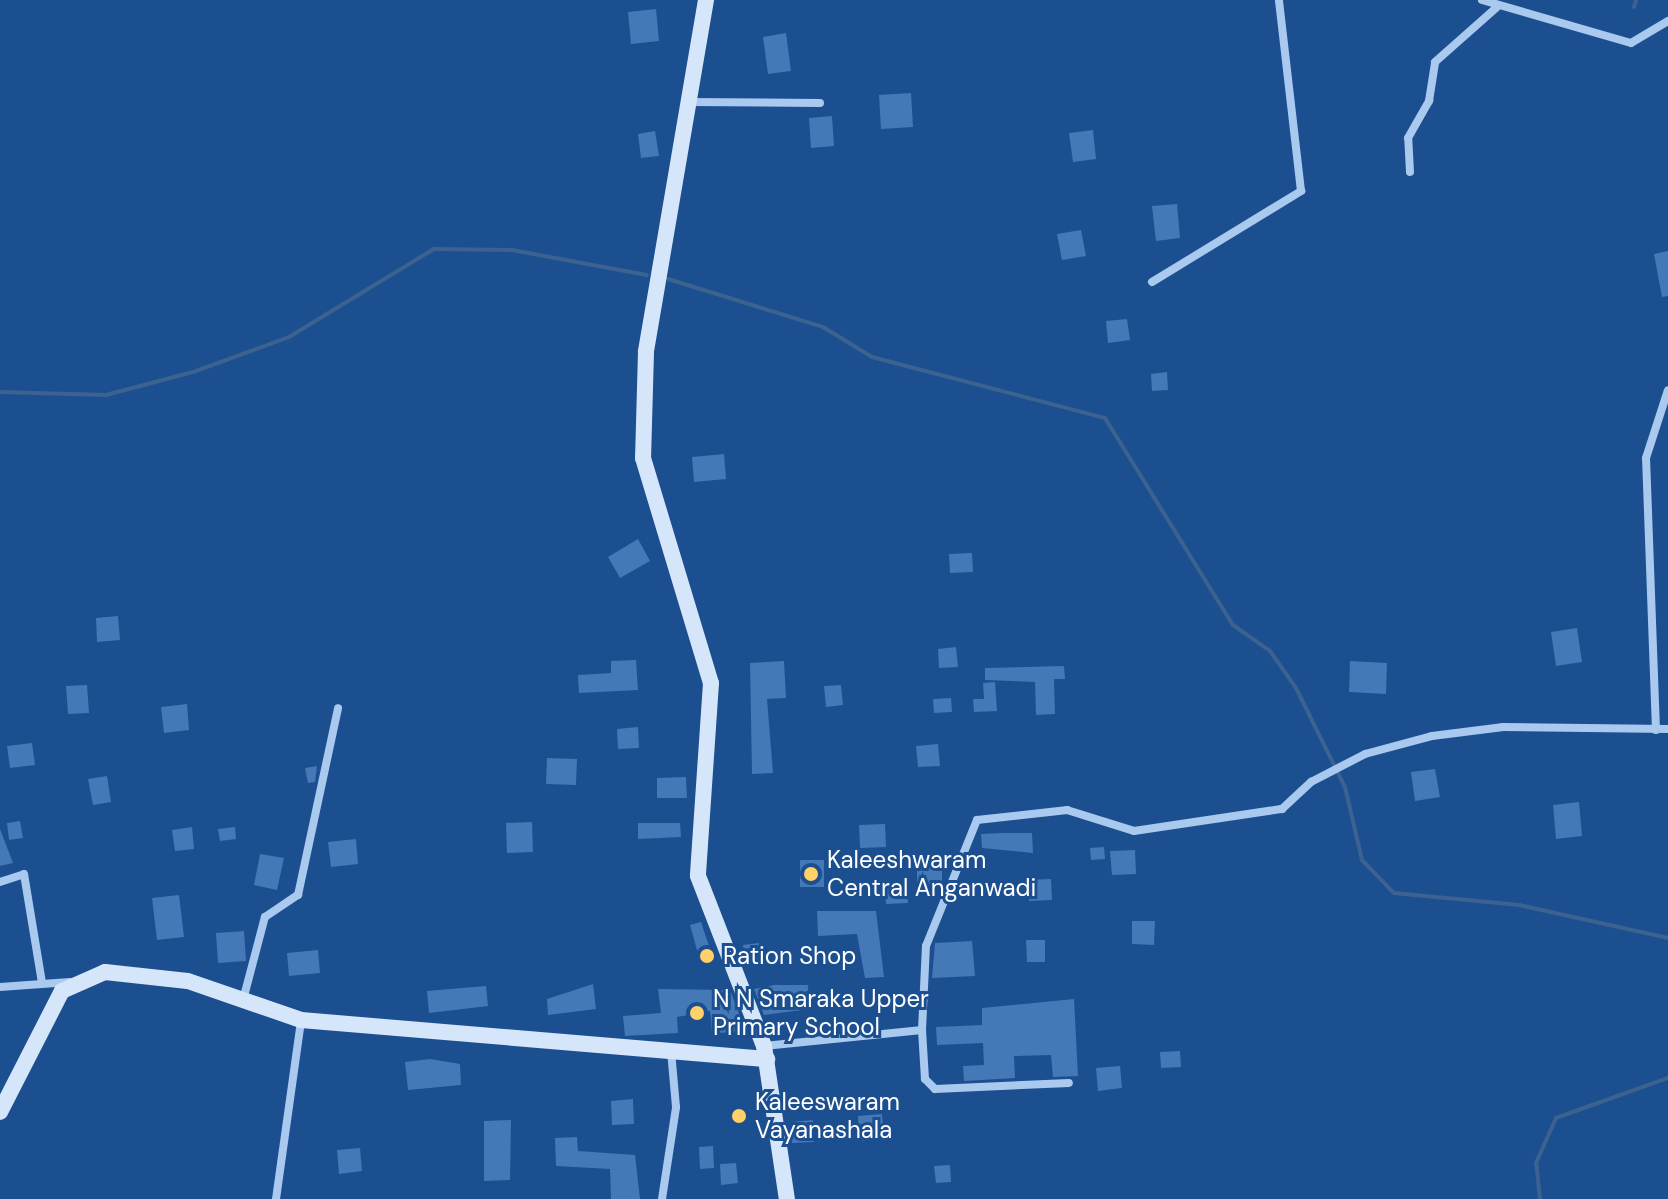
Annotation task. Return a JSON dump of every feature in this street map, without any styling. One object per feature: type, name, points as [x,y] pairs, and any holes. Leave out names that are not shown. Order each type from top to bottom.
[{"type":"street","points":[[706,0],[646,352],[643,458],[711,683],[698,876],[766,1052],[787,1199]]},
{"type":"street","points":[[1152,282],[1301,191],[1279,0]]},
{"type":"street","points":[[1482,0],[1497,7],[1631,43],[1668,21]]},
{"type":"street","points":[[1410,172],[1408,138],[1429,101],[1435,62],[1497,7]]},
{"type":"street","points":[[687,102],[820,103]]},
{"type":"street","points":[[1656,730],[1646,458],[1668,390]]},
{"type":"street","points":[[243,1000],[265,917],[298,895],[338,708]]},
{"type":"street","points":[[1069,1083],[935,1089],[925,1079],[922,1030],[926,946],[977,820],[1067,810],[1134,831],[1282,809],[1311,782],[1365,754],[1432,736],[1503,727],[1668,729]]},
{"type":"street","points":[[0,882],[24,874],[42,983]]},
{"type":"street","points":[[0,987],[71,982],[105,972],[139,974],[243,1000],[301,1020],[671,1051],[766,1052],[922,1030]]},
{"type":"street","points":[[0,1112],[71,982]]},
{"type":"street","points":[[276,1199],[301,1020]]},
{"type":"street","points":[[662,1199],[676,1107],[671,1051]]},
{"type":"building","points":[[656,9],[659,41],[631,44],[628,12]]},
{"type":"building","points":[[786,33],[791,71],[768,74],[763,37]]},
{"type":"building","points":[[911,93],[913,127],[881,129],[879,95]]},
{"type":"building","points":[[832,116],[834,146],[811,148],[809,118]]},
{"type":"building","points":[[1093,130],[1096,159],[1073,162],[1069,133]]},
{"type":"building","points":[[655,131],[659,156],[641,158],[638,134]]},
{"type":"building","points":[[1177,204],[1180,238],[1156,241],[1152,206]]},
{"type":"building","points":[[1081,230],[1086,256],[1062,260],[1057,234]]},
{"type":"building","points":[[1668,251],[1668,296],[1662,297],[1654,254]]},
{"type":"building","points":[[1127,319],[1130,340],[1108,343],[1106,321]]},
{"type":"building","points":[[1167,372],[1168,390],[1152,391],[1151,374]]},
{"type":"building","points":[[724,454],[726,479],[694,482],[692,457]]},
{"type":"building","points":[[638,539],[650,561],[620,578],[608,557]]},
{"type":"building","points":[[972,553],[973,572],[950,573],[949,554]]},
{"type":"building","points":[[118,616],[120,640],[97,642],[96,618]]},
{"type":"building","points":[[1577,628],[1582,662],[1556,666],[1551,632]]},
{"type":"building","points":[[956,647],[958,667],[939,668],[938,649]]},
{"type":"building","points":[[636,660],[638,690],[579,693],[578,675],[611,673],[611,661]]},
{"type":"building","points":[[784,661],[786,698],[767,699],[773,773],[752,774],[750,663]]},
{"type":"building","points":[[1350,661],[1387,663],[1386,694],[1349,692]]},
{"type":"building","points":[[1064,666],[1065,679],[1054,679],[1055,714],[1036,715],[1035,682],[985,680],[985,668]]},
{"type":"building","points":[[995,682],[997,711],[974,712],[973,699],[984,699],[983,683]]},
{"type":"building","points":[[87,685],[89,713],[68,714],[66,686]]},
{"type":"building","points":[[841,685],[843,705],[826,707],[824,686]]},
{"type":"building","points":[[951,698],[952,712],[934,713],[933,699]]},
{"type":"building","points":[[187,704],[189,730],[164,733],[161,707]]},
{"type":"building","points":[[638,727],[639,748],[618,749],[617,729]]},
{"type":"building","points":[[32,743],[35,765],[10,768],[7,746]]},
{"type":"building","points":[[938,744],[940,766],[918,767],[916,746]]},
{"type":"building","points":[[547,758],[577,759],[576,785],[546,784]]},
{"type":"building","points":[[317,766],[315,782],[308,783],[305,768]]},
{"type":"building","points":[[1435,769],[1440,797],[1415,801],[1411,772]]},
{"type":"building","points":[[107,776],[111,802],[93,805],[88,779]]},
{"type":"building","points":[[686,777],[687,798],[657,798],[657,778]]},
{"type":"building","points":[[1579,802],[1582,836],[1556,839],[1553,805]]},
{"type":"building","points":[[20,821],[23,838],[9,840],[7,823]]},
{"type":"building","points":[[532,822],[533,852],[507,853],[506,823]]},
{"type":"building","points":[[638,823],[680,823],[681,837],[638,839]]},
{"type":"building","points":[[885,824],[886,847],[860,848],[859,825]]},
{"type":"building","points":[[192,827],[194,849],[175,851],[172,830]]},
{"type":"building","points":[[235,827],[236,839],[220,841],[218,829]]},
{"type":"building","points":[[0,829],[13,863],[0,866]]},
{"type":"building","points":[[1032,833],[1033,853],[982,848],[981,834]]},
{"type":"building","points":[[356,839],[358,864],[331,867],[328,842]]},
{"type":"building","points":[[1104,847],[1105,859],[1091,860],[1090,848]]},
{"type":"building","points":[[1135,850],[1136,874],[1112,875],[1110,851]]},
{"type":"building","points":[[260,854],[284,858],[277,890],[254,885]]},
{"type":"building","points":[[800,860],[824,860],[824,887],[800,887]]},
{"type":"building","points":[[917,861],[942,861],[942,884],[917,885]]},
{"type":"building","points":[[1051,879],[1052,900],[1029,901],[1028,880]]},
{"type":"building","points":[[906,884],[908,903],[886,904],[885,886]]},
{"type":"building","points":[[179,895],[184,937],[157,940],[152,898]]},
{"type":"building","points":[[817,911],[876,911],[884,977],[865,978],[857,934],[818,936]]},
{"type":"building","points":[[1132,921],[1155,921],[1154,945],[1132,944]]},
{"type":"building","points":[[701,922],[713,958],[700,961],[690,925]]},
{"type":"building","points":[[244,931],[246,961],[218,963],[216,933]]},
{"type":"building","points":[[1026,940],[1045,940],[1045,962],[1027,962]]},
{"type":"building","points":[[972,941],[975,976],[932,978],[935,943]]},
{"type":"building","points":[[759,943],[761,965],[745,966],[743,945]]},
{"type":"building","points":[[318,950],[320,973],[289,976],[287,953]]},
{"type":"building","points":[[593,984],[596,1009],[548,1015],[547,999]]},
{"type":"building","points":[[774,985],[808,985],[809,1009],[764,1015],[754,989]]},
{"type":"building","points":[[486,986],[488,1006],[429,1013],[427,991]]},
{"type":"building","points":[[658,989],[730,990],[746,1032],[712,1033],[710,1011],[677,1017],[678,1033],[625,1036],[623,1016],[661,1013]]},
{"type":"building","points":[[1074,999],[1078,1076],[1053,1077],[1051,1055],[1014,1056],[1015,1078],[964,1081],[963,1066],[984,1065],[983,1043],[937,1045],[936,1027],[982,1025],[982,1008]]},
{"type":"building","points":[[1180,1051],[1181,1067],[1161,1068],[1160,1052]]},
{"type":"building","points":[[430,1059],[460,1064],[461,1085],[408,1090],[405,1062]]},
{"type":"building","points":[[1120,1066],[1122,1088],[1098,1091],[1096,1068]]},
{"type":"building","points":[[633,1099],[634,1124],[612,1125],[611,1101]]},
{"type":"building","points":[[882,1114],[884,1139],[859,1141],[858,1116]]},
{"type":"building","points":[[511,1120],[510,1180],[484,1181],[484,1121]]},
{"type":"building","points":[[813,1120],[814,1142],[792,1143],[791,1122]]},
{"type":"building","points":[[577,1137],[578,1151],[635,1155],[640,1199],[611,1199],[610,1169],[556,1166],[555,1138]]},
{"type":"building","points":[[713,1146],[714,1168],[700,1169],[699,1147]]},
{"type":"building","points":[[360,1148],[362,1171],[339,1174],[337,1150]]},
{"type":"building","points":[[736,1163],[738,1183],[721,1185],[720,1164]]},
{"type":"building","points":[[950,1165],[951,1182],[936,1183],[934,1166]]},
{"type":"waterway","points":[[1634,7],[1636,0]]},
{"type":"waterway","points":[[0,392],[106,395],[193,372],[289,337],[434,249],[512,250],[647,275]]},
{"type":"waterway","points":[[668,279],[823,327],[872,357],[1105,418],[1233,625],[1270,651],[1296,688],[1345,787],[1362,860],[1394,893],[1519,905],[1668,938]]},
{"type":"waterway","points":[[1540,1199],[1536,1163],[1556,1118],[1668,1078]]},
{"type":"place","name":"Kaleeshwaram Central Anganwadi","points":[[811,874]]},
{"type":"place","name":"Ration Shop","points":[[707,956]]},
{"type":"place","name":"N N Smaraka Upper Primary School","points":[[697,1013]]},
{"type":"place","name":"Kaleeswaram Vayanashala","points":[[739,1116]]}]
